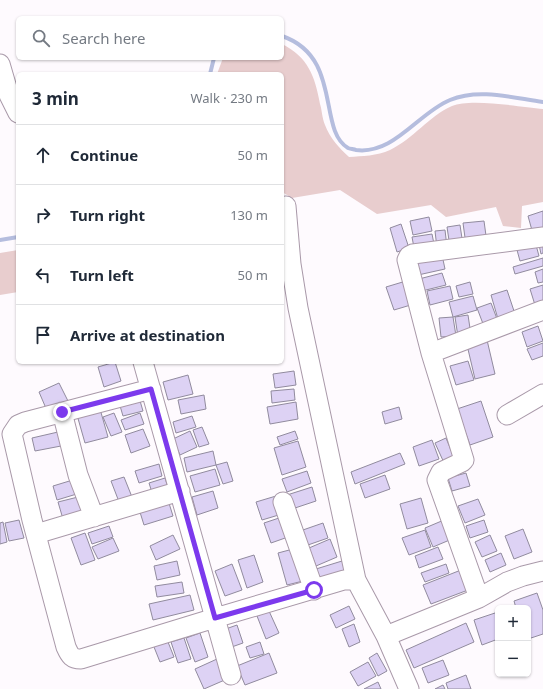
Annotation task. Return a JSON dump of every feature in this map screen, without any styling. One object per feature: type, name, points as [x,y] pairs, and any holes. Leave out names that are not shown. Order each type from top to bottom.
[{"type":"street","points":[[0,64],[9,95],[16,109]]},
{"type":"street","points":[[286,206],[291,264],[298,308],[356,580],[386,636],[409,689]]},
{"type":"street","points":[[479,598],[438,480],[441,472],[464,460],[431,353],[407,260],[409,256],[413,254],[543,237]]},
{"type":"street","points":[[431,353],[543,310]]},
{"type":"street","points":[[144,364],[231,675]]},
{"type":"street","points":[[151,389],[18,424],[12,434],[36,534],[66,647],[70,656],[74,659],[81,659],[344,580],[356,580]]},
{"type":"street","points":[[507,415],[543,394]]},
{"type":"street","points":[[62,412],[78,475],[94,517]]},
{"type":"street","points":[[36,534],[180,491]]},
{"type":"street","points":[[283,502],[314,590]]},
{"type":"street","points":[[386,636],[479,598],[508,582],[543,571]]},
{"type":"shaded area","points":[[284,45],[291,49],[309,68],[316,85],[323,120],[327,130],[335,142],[349,157],[375,155],[390,150],[406,140],[428,121],[444,110],[460,104],[483,103],[543,109],[543,202],[522,206],[521,228],[503,226],[496,207],[446,217],[431,205],[377,214],[340,190],[292,198],[284,193],[284,72],[218,72],[222,60],[284,60]]},
{"type":"shaded area","points":[[16,250],[16,292],[0,295],[0,253]]},
{"type":"building","points":[[543,211],[543,231],[533,234],[528,216]]},
{"type":"building","points":[[429,217],[432,231],[413,235],[410,221]]},
{"type":"building","points":[[484,221],[487,243],[466,245],[463,223]]},
{"type":"building","points":[[401,224],[409,248],[397,252],[390,228]]},
{"type":"building","points":[[460,225],[463,245],[450,247],[447,227]]},
{"type":"building","points":[[445,230],[447,247],[437,248],[435,231]]},
{"type":"building","points":[[432,234],[435,249],[415,253],[412,237]]},
{"type":"building","points":[[543,239],[543,253],[541,254],[538,240]]},
{"type":"building","points":[[536,245],[539,256],[520,261],[517,250]]},
{"type":"building","points":[[442,255],[445,269],[418,275],[415,261]]},
{"type":"building","points":[[543,258],[543,266],[515,274],[513,267]]},
{"type":"building","points":[[543,269],[543,282],[538,283],[535,272]]},
{"type":"building","points":[[442,273],[446,285],[422,291],[419,279]]},
{"type":"building","points":[[406,281],[414,304],[394,310],[386,287]]},
{"type":"building","points":[[470,282],[473,294],[459,297],[456,286]]},
{"type":"building","points":[[543,285],[543,303],[535,305],[530,289]]},
{"type":"building","points":[[450,286],[453,299],[430,305],[427,291]]},
{"type":"building","points":[[507,290],[515,314],[498,319],[491,295]]},
{"type":"building","points":[[473,296],[477,310],[453,317],[449,302]]},
{"type":"building","points":[[491,303],[499,324],[485,329],[477,308]]},
{"type":"building","points":[[468,315],[471,335],[458,337],[455,317]]},
{"type":"building","points":[[453,317],[456,336],[441,337],[439,318]]},
{"type":"building","points":[[538,326],[543,341],[527,347],[522,332]]},
{"type":"building","points":[[487,340],[495,374],[475,379],[467,345]]},
{"type":"building","points":[[543,343],[543,356],[532,360],[527,349]]},
{"type":"building","points":[[468,361],[474,380],[456,385],[450,366]]},
{"type":"building","points":[[108,364],[116,364],[121,381],[104,387],[98,367]]},
{"type":"building","points":[[294,371],[296,385],[275,388],[273,374]]},
{"type":"building","points":[[188,375],[193,394],[168,400],[163,382]]},
{"type":"building","points":[[59,383],[69,403],[48,413],[39,392]]},
{"type":"building","points":[[294,389],[295,400],[272,403],[271,391]]},
{"type":"building","points":[[138,394],[143,411],[123,416],[118,399]]},
{"type":"building","points":[[204,395],[206,409],[181,414],[178,400]]},
{"type":"building","points":[[481,401],[493,437],[470,445],[457,409]]},
{"type":"building","points":[[296,402],[298,419],[270,424],[267,407]]},
{"type":"building","points":[[399,407],[402,419],[385,424],[382,412]]},
{"type":"building","points":[[100,409],[108,437],[85,443],[77,415]]},
{"type":"building","points":[[114,413],[122,432],[111,436],[103,417]]},
{"type":"building","points":[[140,413],[144,424],[125,430],[121,420]]},
{"type":"building","points":[[192,416],[196,427],[176,433],[173,422]]},
{"type":"building","points":[[202,427],[209,444],[199,447],[193,430]]},
{"type":"building","points":[[143,429],[150,446],[131,453],[125,435]]},
{"type":"building","points":[[190,431],[197,447],[180,455],[173,439]]},
{"type":"building","points":[[295,431],[298,439],[280,445],[277,437]]},
{"type":"building","points":[[58,432],[61,446],[35,451],[32,438]]},
{"type":"building","points":[[446,438],[455,460],[445,465],[435,443]]},
{"type":"building","points":[[432,440],[439,459],[419,466],[413,447]]},
{"type":"building","points":[[298,441],[306,467],[282,475],[274,448]]},
{"type":"building","points":[[213,451],[216,465],[187,472],[184,458]]},
{"type":"building","points":[[400,453],[405,464],[355,484],[351,472]]},
{"type":"building","points":[[227,462],[233,481],[223,484],[216,465]]},
{"type":"building","points":[[159,464],[162,476],[139,483],[135,471]]},
{"type":"building","points":[[215,469],[220,485],[195,492],[190,476]]},
{"type":"building","points":[[307,471],[311,483],[287,492],[282,479]]},
{"type":"building","points":[[466,473],[470,486],[452,491],[448,478]]},
{"type":"building","points":[[385,475],[390,489],[365,498],[360,484]]},
{"type":"building","points":[[124,477],[134,502],[121,507],[111,481]]},
{"type":"building","points":[[165,478],[170,494],[154,499],[149,483]]},
{"type":"building","points":[[76,479],[80,493],[57,500],[53,486]]},
{"type":"building","points":[[312,487],[316,501],[292,509],[287,495]]},
{"type":"building","points":[[213,491],[218,508],[197,515],[192,497]]},
{"type":"building","points":[[82,496],[87,513],[63,519],[58,502]]},
{"type":"building","points":[[276,496],[282,514],[262,520],[256,502]]},
{"type":"building","points":[[421,498],[428,523],[407,529],[400,504]]},
{"type":"building","points":[[478,499],[485,515],[465,523],[458,506]]},
{"type":"building","points":[[168,500],[173,516],[144,525],[139,509]]},
{"type":"building","points":[[282,517],[288,537],[271,543],[264,523]]},
{"type":"building","points":[[19,520],[24,538],[9,541],[5,523]]},
{"type":"building","points":[[444,520],[452,539],[433,547],[425,528]]},
{"type":"building","points":[[484,520],[488,532],[470,538],[466,526]]},
{"type":"building","points":[[3,522],[7,542],[0,544],[0,523]]},
{"type":"building","points":[[323,523],[328,538],[305,546],[300,531]]},
{"type":"building","points":[[109,526],[113,537],[92,544],[88,533]]},
{"type":"building","points":[[523,529],[532,552],[514,559],[505,536]]},
{"type":"building","points":[[425,530],[431,547],[409,555],[402,538]]},
{"type":"building","points":[[85,533],[95,560],[81,565],[71,538]]},
{"type":"building","points":[[173,535],[180,549],[156,560],[150,546]]},
{"type":"building","points":[[490,535],[497,551],[482,557],[475,542]]},
{"type":"building","points":[[113,538],[119,551],[98,559],[92,547]]},
{"type":"building","points":[[330,539],[337,557],[316,566],[309,548]]},
{"type":"building","points":[[438,547],[443,559],[419,568],[415,556]]},
{"type":"building","points":[[293,549],[303,581],[287,585],[278,553]]},
{"type":"building","points":[[501,553],[506,565],[490,572],[485,560]]},
{"type":"building","points":[[254,555],[263,582],[247,588],[238,560]]},
{"type":"building","points":[[177,561],[180,575],[157,580],[154,566]]},
{"type":"building","points":[[342,561],[346,575],[320,582],[316,569]]},
{"type":"building","points":[[232,564],[242,590],[225,596],[215,571]]},
{"type":"building","points":[[446,564],[449,573],[425,582],[421,573]]},
{"type":"building","points":[[461,570],[468,590],[431,604],[423,585]]},
{"type":"building","points":[[182,582],[184,593],[157,597],[155,586]]},
{"type":"building","points":[[537,593],[543,610],[543,634],[531,638],[531,605],[515,605],[514,601]]},
{"type":"building","points":[[190,595],[194,610],[153,620],[149,604]]},
{"type":"building","points":[[349,606],[355,619],[336,628],[330,615]]},
{"type":"building","points":[[269,611],[279,633],[266,639],[257,616]]},
{"type":"building","points":[[495,613],[495,640],[482,645],[474,620]]},
{"type":"building","points":[[466,623],[474,642],[414,668],[406,650]]},
{"type":"building","points":[[354,624],[360,642],[349,647],[342,629]]},
{"type":"building","points":[[237,625],[243,643],[226,649],[220,631]]},
{"type":"building","points":[[200,633],[208,657],[195,662],[186,638]]},
{"type":"building","points":[[166,637],[174,657],[160,662],[152,642]]},
{"type":"building","points":[[184,638],[191,659],[178,663],[171,642]]},
{"type":"building","points":[[260,642],[264,654],[250,658],[246,647]]},
{"type":"building","points":[[269,653],[277,673],[245,685],[237,666]]},
{"type":"building","points":[[377,653],[387,671],[378,676],[369,658]]},
{"type":"building","points":[[217,659],[227,679],[204,689],[195,669]]},
{"type":"building","points":[[443,660],[449,675],[428,683],[422,668]]},
{"type":"building","points":[[368,662],[376,676],[358,686],[350,672]]},
{"type":"building","points":[[466,675],[471,689],[448,689],[446,683]]},
{"type":"building","points":[[378,682],[381,689],[364,689]]},
{"type":"building","points":[[443,685],[445,689],[435,689]]},
{"type":"waterway","points":[[284,37],[301,46],[314,60],[322,76],[333,126],[339,139],[350,149],[370,150],[382,146],[394,140],[438,106],[461,96],[484,94],[508,96],[543,102]]},
{"type":"waterway","points":[[210,72],[214,60]]},
{"type":"waterway","points":[[0,240],[16,237]]},
{"type":"route","points":[[62,412],[151,389],[215,618],[314,590]]}]
